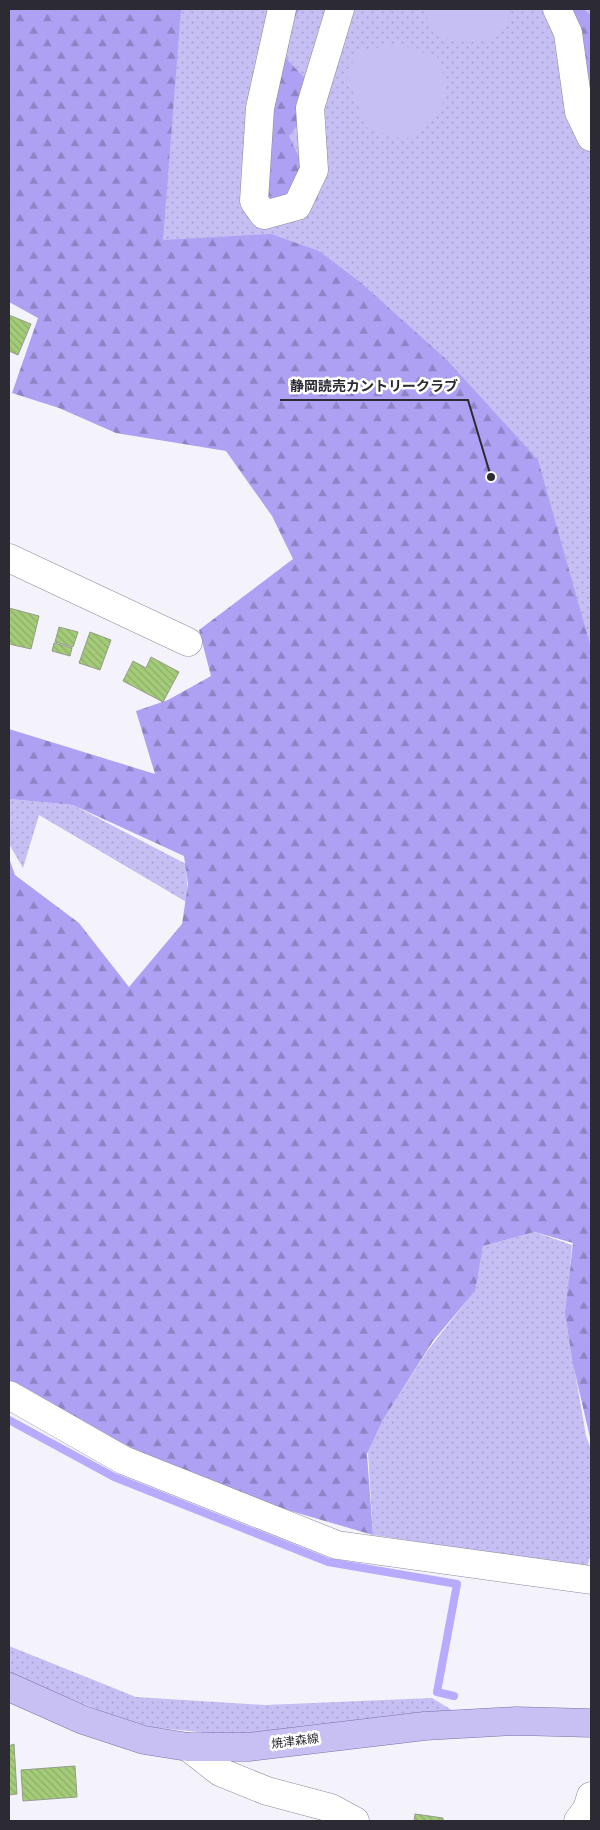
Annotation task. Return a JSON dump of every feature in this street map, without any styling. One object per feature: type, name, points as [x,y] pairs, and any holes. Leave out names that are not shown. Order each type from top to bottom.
[{"type":"main road","name":"焼津森線","points":[[9,1687],[83,1720],[144,1740],[188,1746],[249,1746],[425,1726],[516,1721],[591,1723]]},
{"type":"street","points":[[282,9],[260,108],[254,201],[264,215],[296,206],[314,170],[310,108],[340,9]]},
{"type":"street","points":[[557,9],[568,34],[578,112],[591,137]]},
{"type":"street","points":[[9,558],[188,642]]},
{"type":"street","points":[[9,1396],[123,1460],[337,1545],[591,1580]]},
{"type":"street","points":[[188,1746],[220,1772],[267,1791],[330,1808],[355,1821]]},
{"type":"street","points":[[578,1821],[587,1809],[591,1796]]},
{"type":"shaded area","points":[[44,9],[591,9],[591,949],[520,767],[18,225]]},
{"type":"shaded area","points":[[425,9],[510,9],[506,26],[494,35],[496,39],[464,42],[449,39],[432,32]]},
{"type":"shaded area","points":[[398,44],[441,59],[445,93],[441,112],[416,136],[403,139],[368,129],[347,77],[357,51]]},
{"type":"shaded area","points":[[9,799],[73,805],[186,864],[188,903],[39,815],[23,868],[9,844]]},
{"type":"shaded area","points":[[535,1232],[572,1245],[566,1320],[586,1436],[591,1449],[591,1553],[587,1568],[373,1535],[368,1452],[383,1420],[428,1350],[473,1293],[483,1246]]},
{"type":"shaded area","points":[[9,1646],[136,1697],[265,1705],[432,1698],[455,1712],[235,1736],[151,1727],[98,1710],[9,1673]]},
{"type":"green space","points":[[9,9],[181,9],[163,240],[271,234],[319,251],[360,282],[447,360],[538,460],[591,648],[591,1442],[573,1364],[565,1314],[573,1243],[535,1232],[483,1246],[475,1291],[433,1341],[383,1420],[367,1454],[373,1535],[253,1500],[134,1449],[9,1386],[9,858],[15,875],[79,923],[129,987],[182,924],[188,884],[184,856],[73,805],[9,799],[9,729],[155,774],[136,711],[168,700],[211,676],[199,630],[293,559],[272,516],[226,451],[116,433],[59,408],[12,393],[38,318],[9,302]]},
{"type":"green space","points":[[268,9],[300,9],[276,48],[321,95],[289,136],[319,200],[282,217],[249,176]]},
{"type":"green space","points":[[554,9],[583,9],[591,15],[591,127]]},
{"type":"building","points":[[9,315],[31,324],[18,355],[9,351]]},
{"type":"building","points":[[9,608],[39,616],[31,649],[9,644]]},
{"type":"building","points":[[59,627],[78,632],[73,647],[55,642]]},
{"type":"building","points":[[90,632],[111,640],[100,670],[79,663]]},
{"type":"building","points":[[54,643],[72,648],[70,656],[52,651]]},
{"type":"building","points":[[151,657],[179,672],[163,702],[123,681],[133,661],[146,668]]},
{"type":"building","points":[[14,1744],[17,1794],[9,1795],[9,1746]]},
{"type":"building","points":[[75,1766],[77,1797],[23,1801],[21,1770]]},
{"type":"building","points":[[415,1814],[443,1818],[443,1821],[414,1821]]},
{"type":"waterway","points":[[9,1420],[114,1477],[328,1562],[457,1584],[437,1692],[454,1696]]},
{"type":"place","name":"静岡読売カントリークラブ","points":[[491,477]]}]
